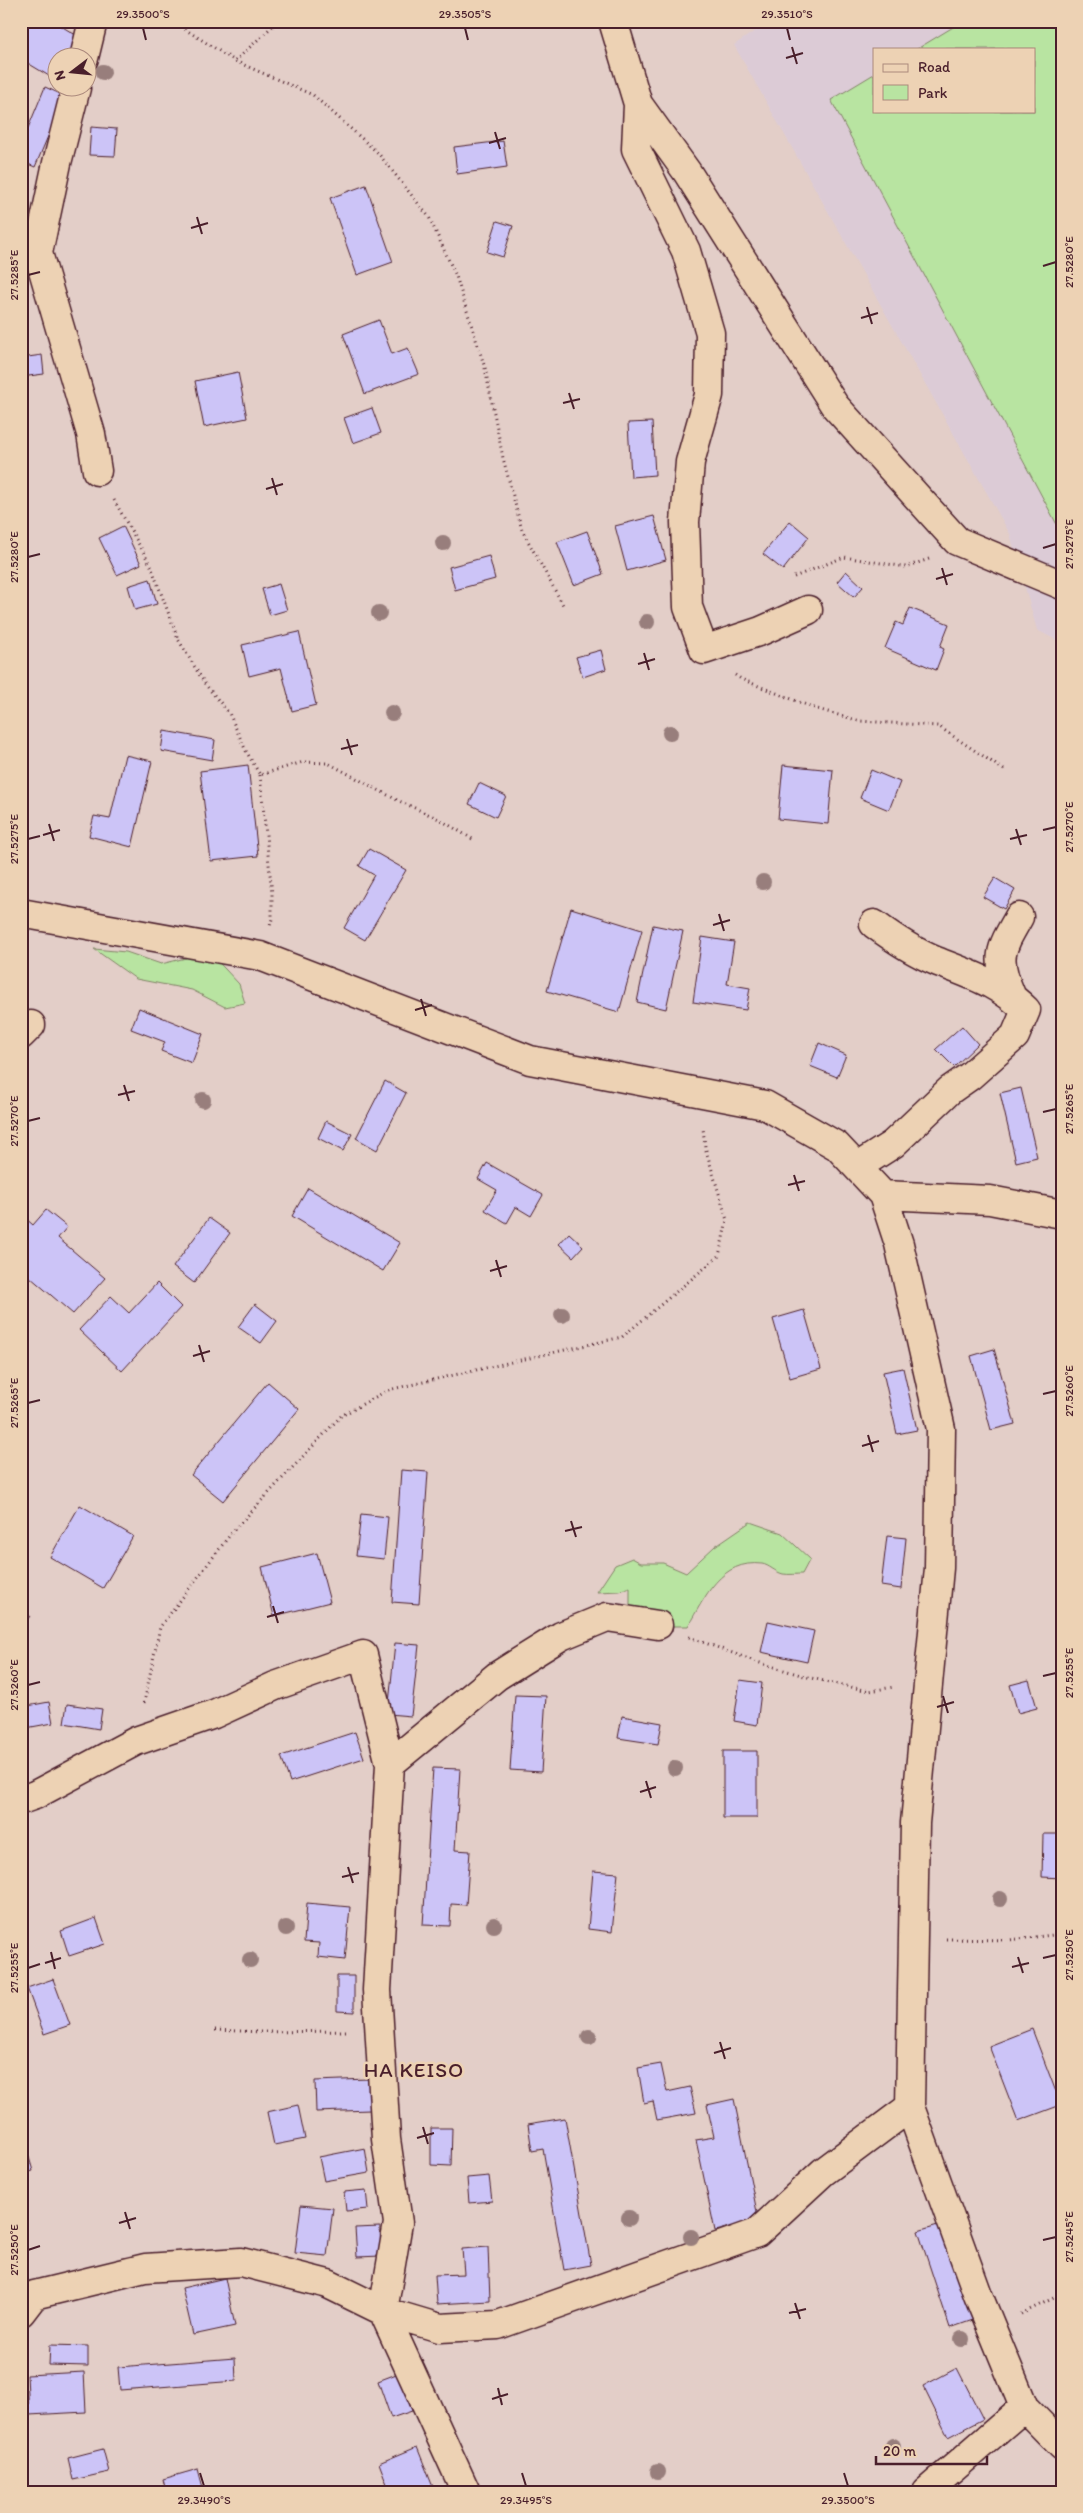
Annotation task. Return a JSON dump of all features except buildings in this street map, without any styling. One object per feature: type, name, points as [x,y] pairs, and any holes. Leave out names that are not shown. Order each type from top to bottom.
[{"type":"street","points":[[87,48],[94,21]]},
{"type":"street","points":[[613,21],[638,104],[687,172],[836,406],[957,541],[1062,585]]},
{"type":"street","points":[[73,98],[57,163],[38,253],[91,434],[97,471]]},
{"type":"street","points":[[638,104],[636,149],[686,251],[710,333],[708,395],[690,462],[685,522],[688,607],[704,650],[761,630],[808,610]]},
{"type":"street","points":[[21,913],[260,956],[530,1060],[765,1105],[837,1146],[883,1195],[899,1244],[941,1429],[939,1568],[915,1822],[910,2107],[992,2329],[1024,2407],[1062,2446]]},
{"type":"street","points":[[1011,995],[1000,970],[1002,946],[1019,916]]},
{"type":"street","points":[[856,1167],[892,1144],[950,1090],[970,1076],[1015,1036],[1026,1010],[1011,995],[968,972],[935,961],[897,940],[874,924]]},
{"type":"street","points":[[883,1195],[990,1200],[1062,1214]]},
{"type":"street","points":[[390,1764],[497,1676],[561,1636],[607,1618],[658,1625]]},
{"type":"street","points":[[21,1800],[35,1795],[136,1741],[214,1714],[275,1686],[363,1655],[390,1764],[377,1990],[386,2139],[398,2223],[383,2311],[466,2492]]},
{"type":"street","points":[[21,2312],[34,2295],[144,2268],[241,2262],[328,2284],[383,2311],[440,2328],[498,2325],[757,2233],[823,2172],[910,2107]]},
{"type":"street","points":[[926,2492],[1024,2407]]},
{"type":"path","points":[[172,21],[236,61],[313,95],[378,153],[429,218],[456,276],[484,368],[503,458],[522,530],[563,605]]},
{"type":"path","points":[[236,61],[278,21]]},
{"type":"path","points":[[97,471],[151,566],[178,639],[205,684],[229,713],[246,751],[260,775],[270,864],[272,919],[260,956]]},
{"type":"path","points":[[790,580],[844,557],[906,567],[935,557],[957,541]]},
{"type":"path","points":[[704,650],[741,679],[817,709],[860,721],[938,726],[1007,772]]},
{"type":"path","points":[[260,775],[303,762],[328,763],[396,800],[439,819],[474,840]]},
{"type":"path","points":[[136,1741],[160,1627],[233,1531],[341,1416],[388,1390],[622,1337],[718,1256],[727,1220],[704,1147],[700,1092]]},
{"type":"path","points":[[658,1625],[757,1662],[811,1678],[869,1691],[928,1680]]},
{"type":"path","points":[[913,1938],[1009,1940],[1062,1934]]},
{"type":"path","points":[[215,2030],[262,2032],[380,2030]]},
{"type":"path","points":[[992,2329],[1062,2294]]},
{"type":"shaded area","points":[[770,21],[1062,21],[1062,643],[1037,630],[1010,534],[734,45]]},
{"type":"green space","points":[[963,21],[1062,21],[1062,534],[831,100],[873,75],[873,112],[1036,112],[1036,48],[919,48]]},
{"type":"green space","points":[[195,946],[211,954],[239,984],[245,1003],[225,1007],[192,990],[136,979],[94,949],[126,952],[161,964],[186,958]]},
{"type":"green space","points":[[750,1522],[782,1533],[810,1559],[802,1574],[783,1574],[762,1564],[748,1564],[736,1568],[716,1582],[688,1626],[668,1626],[630,1611],[630,1587],[620,1591],[597,1592],[615,1565],[632,1558],[641,1563],[663,1563],[686,1573],[715,1546]]},
{"type":"district","name":"HA KEISO","points":[[414,2070]]}]
